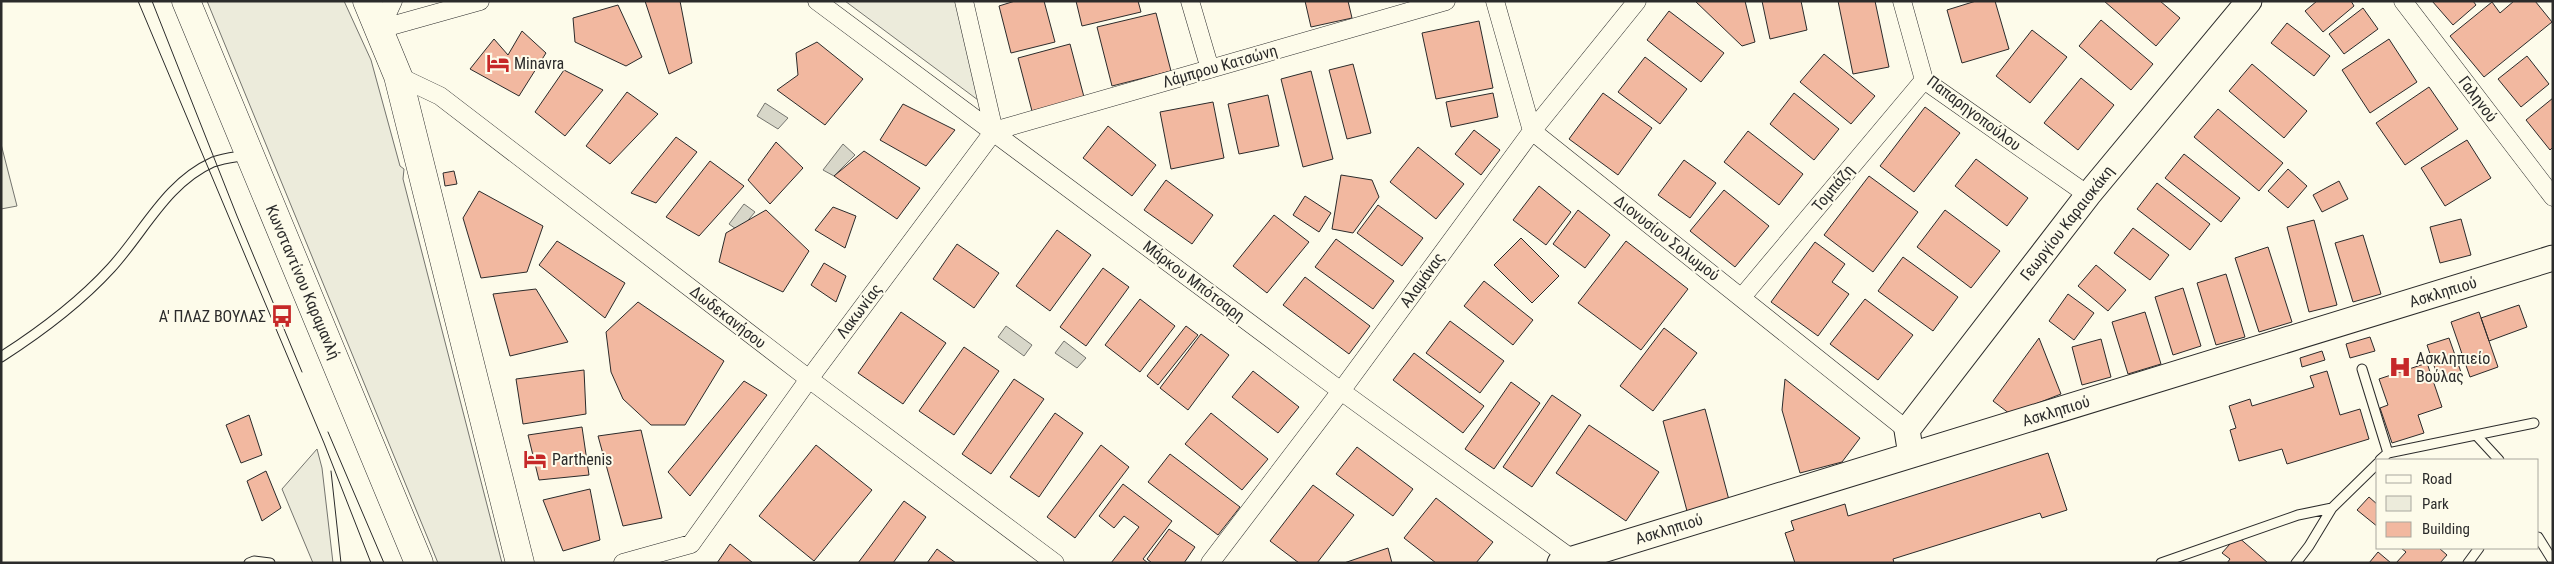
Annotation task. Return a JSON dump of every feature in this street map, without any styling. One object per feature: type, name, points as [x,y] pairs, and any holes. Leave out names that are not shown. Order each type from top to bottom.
[{"type":"highway","name":"Κωνσταντίνου Καραμανλή","points":[[186,1],[419,563]]},
{"type":"highway","points":[[367,1],[398,76],[520,563]]},
{"type":"street","points":[[380,29],[393,1]]},
{"type":"street","points":[[380,29],[480,1]]},
{"type":"street","name":"Μάρκου Μπότσαρη","points":[[818,1],[1566,561]]},
{"type":"street","points":[[964,1],[994,131]]},
{"type":"street","points":[[1190,1],[1210,69]]},
{"type":"street","name":"Λάμπρου Κατσώνη","points":[[994,131],[1446,1]]},
{"type":"street","points":[[1495,1],[1532,131]]},
{"type":"street","name":"Αλαμάνας","points":[[1210,563],[1341,391],[1532,131],[1637,1]]},
{"type":"street","name":"Παπαρηγοπούλου","points":[[1902,1],[1924,80],[2088,195]]},
{"type":"street","name":"Γεωργίου Καραισκάκη","points":[[1908,430],[2088,195],[2249,1]]},
{"type":"street","name":"Γαληνού","points":[[2403,1],[2553,197]]},
{"type":"street","name":"Δωδεκανήσου","points":[[398,76],[440,96],[809,379],[1055,563]]},
{"type":"street","name":"Τομπάζη","points":[[1742,297],[1924,80]]},
{"type":"street","name":"Λακωνίας","points":[[623,563],[690,544],[809,379],[994,131]]},
{"type":"street","name":"Διονυσίου Σολωμού","points":[[1532,131],[1908,430]]},
{"type":"street","name":"Ασκληπιού","points":[[1566,561],[2553,258]]},
{"type":"street","points":[[1908,430],[1911,456]]},
{"type":"lane","points":[[1,357],[71,307],[104,275],[173,189],[193,173],[216,161],[250,155]]},
{"type":"lane","points":[[2362,369],[2388,453]]},
{"type":"lane","points":[[2381,459],[2388,453],[2534,423]]},
{"type":"lane","points":[[2476,435],[2498,459]]},
{"type":"lane","points":[[2296,563],[2309,546],[2332,508],[2376,464]]},
{"type":"lane","points":[[2161,563],[2298,515],[2332,508]]},
{"type":"lane","points":[[2539,538],[2551,556]]},
{"type":"lane","points":[[2468,563],[2478,549]]},
{"type":"lane","points":[[249,563],[254,561],[270,563]]},
{"type":"green space","points":[[207,1],[344,1],[371,60],[400,166],[404,169],[403,179],[502,563],[438,563]]},
{"type":"green space","points":[[845,1],[956,1],[982,103]]},
{"type":"green space","points":[[1,144],[17,206],[1,209]]},
{"type":"green space","points":[[317,449],[322,468],[333,563],[313,563],[282,489]]},
{"type":"shaded area","points":[[765,103],[788,118],[778,129],[757,116]]},
{"type":"shaded area","points":[[843,144],[855,155],[834,176],[823,170]]},
{"type":"shaded area","points":[[744,204],[755,212],[739,231],[729,224]]},
{"type":"shaded area","points":[[1006,326],[1032,345],[1024,356],[998,337]]},
{"type":"shaded area","points":[[1064,341],[1086,358],[1077,368],[1055,353]]},
{"type":"building","points":[[645,1],[680,1],[692,63],[669,74]]},
{"type":"building","points":[[1015,1],[1044,1],[1055,42],[1011,53],[999,6]]},
{"type":"building","points":[[1076,1],[1138,1],[1141,12],[1082,26]]},
{"type":"building","points":[[1305,1],[1348,1],[1352,18],[1311,27]]},
{"type":"building","points":[[1695,1],[1745,1],[1755,42],[1742,46]]},
{"type":"building","points":[[1762,1],[1801,1],[1807,30],[1770,39]]},
{"type":"building","points":[[1838,1],[1875,1],[1889,67],[1853,74]]},
{"type":"building","points":[[1976,1],[1995,1],[2009,49],[1962,63],[1947,10]]},
{"type":"building","points":[[2104,1],[2160,1],[2180,18],[2156,46]]},
{"type":"building","points":[[2317,1],[2351,1],[2354,6],[2323,32],[2305,11]]},
{"type":"building","points":[[2432,1],[2473,1],[2476,5],[2453,25]]},
{"type":"building","points":[[2514,1],[2535,1],[2552,22],[2484,77],[2450,36],[2492,2],[2500,13]]},
{"type":"building","points":[[618,5],[642,57],[626,66],[575,42],[573,18]]},
{"type":"building","points":[[2363,8],[2378,29],[2344,54],[2329,34]]},
{"type":"building","points":[[1669,11],[1724,53],[1701,82],[1647,40]]},
{"type":"building","points":[[1156,13],[1171,71],[1112,86],[1097,27]]},
{"type":"building","points":[[2101,20],[2153,64],[2131,90],[2079,46]]},
{"type":"building","points":[[1479,21],[1493,88],[1436,99],[1422,33]]},
{"type":"building","points":[[2287,23],[2330,56],[2314,76],[2271,43]]},
{"type":"building","points":[[2032,30],[2067,57],[2030,103],[1996,76]]},
{"type":"building","points":[[522,31],[546,53],[519,96],[470,69],[494,39],[508,55]]},
{"type":"building","points":[[2389,39],[2417,82],[2370,113],[2342,70]]},
{"type":"building","points":[[817,42],[863,79],[825,125],[777,90],[798,75],[796,53]]},
{"type":"building","points":[[1070,44],[1084,97],[1032,111],[1018,58]]},
{"type":"building","points":[[1824,54],[1875,96],[1851,124],[1800,82]]},
{"type":"building","points":[[2527,56],[2549,84],[2521,107],[2498,79]]},
{"type":"building","points":[[1645,57],[1687,89],[1660,124],[1618,92]]},
{"type":"building","points":[[1353,64],[1371,133],[1347,139],[1329,70]]},
{"type":"building","points":[[2252,64],[2307,111],[2284,138],[2229,91]]},
{"type":"building","points":[[564,70],[603,90],[565,136],[535,112]]},
{"type":"building","points":[[1311,71],[1333,159],[1303,167],[1281,79]]},
{"type":"building","points":[[2081,78],[2114,105],[2078,150],[2044,123]]},
{"type":"building","points":[[2429,87],[2458,129],[2405,165],[2376,123]]},
{"type":"building","points":[[627,92],[658,114],[610,164],[586,146]]},
{"type":"building","points":[[1493,93],[1498,117],[1451,127],[1446,102]]},
{"type":"building","points":[[1603,93],[1652,128],[1618,175],[1569,139]]},
{"type":"building","points":[[1794,93],[1839,129],[1814,160],[1770,124]]},
{"type":"building","points":[[1268,95],[1279,146],[1239,154],[1228,104]]},
{"type":"building","points":[[2553,98],[2553,147],[2550,150],[2526,120]]},
{"type":"building","points":[[1213,102],[1224,158],[1171,169],[1160,112]]},
{"type":"building","points":[[903,104],[955,130],[926,166],[880,140]]},
{"type":"building","points":[[1925,107],[1960,133],[1914,192],[1880,166]]},
{"type":"building","points":[[2218,109],[2283,163],[2259,191],[2194,137]]},
{"type":"building","points":[[1108,126],[1156,165],[1132,196],[1083,158]]},
{"type":"building","points":[[1474,130],[1500,150],[1481,175],[1455,154]]},
{"type":"building","points":[[1748,131],[1803,174],[1779,205],[1724,162]]},
{"type":"building","points":[[676,137],[697,152],[656,203],[631,193]]},
{"type":"building","points":[[2467,140],[2491,178],[2445,206],[2421,168]]},
{"type":"building","points":[[776,142],[803,168],[770,204],[748,180]]},
{"type":"building","points":[[1418,147],[1464,184],[1436,219],[1390,182]]},
{"type":"building","points":[[864,151],[920,188],[897,219],[834,176]]},
{"type":"building","points":[[2184,154],[2240,198],[2221,222],[2165,178]]},
{"type":"building","points":[[1976,159],[2028,198],[2007,226],[1955,186]]},
{"type":"building","points":[[1684,160],[1716,183],[1690,218],[1658,195]]},
{"type":"building","points":[[710,161],[744,186],[699,236],[666,217]]},
{"type":"building","points":[[2288,169],[2307,186],[2288,208],[2268,191]]},
{"type":"building","points":[[454,171],[457,184],[445,186],[443,173]]},
{"type":"building","points":[[1341,175],[1372,180],[1379,197],[1353,233],[1332,229]]},
{"type":"building","points":[[1869,176],[1918,212],[1873,272],[1824,235]]},
{"type":"building","points":[[1166,180],[1213,215],[1192,244],[1144,210]]},
{"type":"building","points":[[2339,181],[2348,199],[2322,212],[2313,195]]},
{"type":"building","points":[[2157,183],[2210,224],[2190,250],[2137,209]]},
{"type":"building","points":[[1539,186],[1571,212],[1546,245],[1513,220]]},
{"type":"building","points":[[1724,190],[1769,226],[1735,267],[1690,231]]},
{"type":"building","points":[[479,191],[543,226],[527,272],[481,278],[463,218]]},
{"type":"building","points":[[1305,196],[1331,213],[1319,232],[1293,215]]},
{"type":"building","points":[[1378,205],[1423,238],[1402,266],[1357,233]]},
{"type":"building","points":[[833,207],[856,216],[845,248],[815,230]]},
{"type":"building","points":[[766,210],[809,251],[783,292],[719,262],[726,233]]},
{"type":"building","points":[[1578,210],[1610,235],[1585,268],[1553,244]]},
{"type":"building","points":[[1945,210],[2000,251],[1971,288],[1917,247]]},
{"type":"building","points":[[1274,215],[1309,242],[1267,293],[1233,266]]},
{"type":"building","points":[[2461,219],[2471,255],[2440,263],[2430,227]]},
{"type":"building","points":[[2314,220],[2337,305],[2309,312],[2287,227]]},
{"type":"building","points":[[2133,228],[2169,255],[2150,280],[2114,253]]},
{"type":"building","points":[[1057,230],[1091,255],[1050,311],[1016,286]]},
{"type":"building","points":[[2363,235],[2381,294],[2353,302],[2335,243]]},
{"type":"building","points":[[1521,238],[1559,276],[1532,303],[1494,265]]},
{"type":"building","points":[[1336,239],[1394,281],[1373,309],[1315,267]]},
{"type":"building","points":[[557,241],[625,283],[605,318],[539,265]]},
{"type":"building","points":[[1626,241],[1688,289],[1641,350],[1578,303]]},
{"type":"building","points":[[1815,242],[1845,264],[1832,282],[1849,294],[1818,336],[1771,302]]},
{"type":"building","points":[[957,244],[999,273],[974,308],[933,279]]},
{"type":"building","points":[[2268,247],[2292,322],[2259,332],[2235,258]]},
{"type":"building","points":[[1903,257],[1958,297],[1933,331],[1878,291]]},
{"type":"building","points":[[824,263],[846,276],[836,302],[811,285]]},
{"type":"building","points":[[2096,265],[2126,290],[2108,311],[2078,286]]},
{"type":"building","points":[[1103,268],[1129,287],[1086,346],[1060,327]]},
{"type":"building","points":[[2226,274],[2245,337],[2216,345],[2197,283]]},
{"type":"building","points":[[1305,277],[1370,326],[1349,354],[1283,305]]},
{"type":"building","points":[[1484,281],[1533,320],[1513,345],[1464,306]]},
{"type":"building","points":[[2183,288],[2201,346],[2173,355],[2155,297]]},
{"type":"building","points":[[536,289],[568,342],[510,356],[493,294]]},
{"type":"building","points":[[2068,294],[2094,313],[2074,340],[2049,321]]},
{"type":"building","points":[[1140,299],[1175,326],[1140,372],[1105,345]]},
{"type":"building","points":[[1865,299],[1913,335],[1878,380],[1830,344]]},
{"type":"building","points":[[638,302],[724,361],[685,425],[651,425],[623,399],[611,372],[606,332]]},
{"type":"building","points":[[2519,305],[2527,327],[2489,341],[2481,318]]},
{"type":"building","points":[[901,312],[946,343],[903,404],[858,373]]},
{"type":"building","points":[[2145,312],[2161,364],[2128,374],[2112,322]]},
{"type":"building","points":[[2479,312],[2498,367],[2470,377],[2451,322]]},
{"type":"building","points":[[1450,321],[1504,361],[1480,393],[1426,353]]},
{"type":"building","points":[[1186,326],[1198,335],[1158,385],[1147,376]]},
{"type":"building","points":[[1664,328],[1697,353],[1653,411],[1620,386]]},
{"type":"building","points":[[1201,334],[1229,355],[1188,410],[1160,388]]},
{"type":"building","points":[[2370,337],[2375,351],[2350,358],[2346,344]]},
{"type":"building","points":[[2039,338],[2061,394],[2010,414],[1993,401]]},
{"type":"building","points":[[2449,338],[2462,375],[2440,383],[2427,345]]},
{"type":"building","points":[[2101,339],[2111,377],[2082,385],[2072,347]]},
{"type":"building","points":[[964,347],[999,371],[954,435],[919,411]]},
{"type":"building","points":[[2322,351],[2325,360],[2302,367],[2300,358]]},
{"type":"building","points":[[1414,353],[1484,406],[1463,433],[1393,380]]},
{"type":"building","points":[[2427,363],[2442,407],[2418,415],[2424,433],[2392,443],[2380,408],[2388,405],[2379,379]]},
{"type":"building","points":[[584,370],[586,414],[523,424],[516,379]]},
{"type":"building","points":[[1253,371],[1299,407],[1278,433],[1232,397]]},
{"type":"building","points":[[2327,371],[2340,415],[2360,409],[2369,439],[2287,464],[2282,449],[2239,461],[2230,430],[2236,428],[2229,406],[2250,399],[2252,406],[2314,387],[2310,376]]},
{"type":"building","points":[[1014,379],[1044,399],[991,474],[962,454]]},
{"type":"building","points":[[1785,379],[1860,438],[1842,462],[1800,473],[1782,410]]},
{"type":"building","points":[[744,381],[767,395],[690,496],[668,472]]},
{"type":"building","points":[[1511,382],[1540,403],[1494,469],[1465,449]]},
{"type":"building","points":[[1552,395],[1581,415],[1532,487],[1503,467]]},
{"type":"building","points":[[1705,409],[1729,500],[1687,511],[1663,421]]},
{"type":"building","points":[[1055,413],[1083,433],[1039,497],[1010,477]]},
{"type":"building","points":[[1211,413],[1268,459],[1242,490],[1185,444]]},
{"type":"building","points":[[249,415],[262,455],[241,463],[226,425]]},
{"type":"building","points":[[1589,425],[1659,472],[1626,521],[1556,473]]},
{"type":"building","points":[[582,427],[589,475],[539,480],[528,435]]},
{"type":"building","points":[[641,430],[662,518],[623,526],[598,436]]},
{"type":"building","points":[[816,445],[872,490],[814,561],[759,516]]},
{"type":"building","points":[[1101,445],[1129,467],[1075,538],[1047,517]]},
{"type":"building","points":[[1357,447],[1413,489],[1393,516],[1336,474]]},
{"type":"building","points":[[2048,453],[2067,510],[2042,518],[2040,513],[1893,559],[1894,563],[1795,563],[1785,533],[1794,530],[1791,521],[1845,504],[1848,516]]},
{"type":"building","points":[[1170,454],[1240,507],[1218,535],[1148,482]]},
{"type":"building","points":[[266,471],[281,508],[262,521],[247,481]]},
{"type":"building","points":[[1123,484],[1172,521],[1143,559],[1148,563],[1111,563],[1139,527],[1124,516],[1114,528],[1099,516]]},
{"type":"building","points":[[1313,485],[1354,515],[1317,563],[1299,563],[1270,541]]},
{"type":"building","points":[[590,489],[600,540],[563,551],[543,500]]},
{"type":"building","points":[[2369,497],[2376,503],[2376,525],[2357,510]]},
{"type":"building","points":[[1436,498],[1493,542],[1476,563],[1436,563],[1404,538]]},
{"type":"building","points":[[904,501],[926,517],[893,563],[858,563]]},
{"type":"building","points":[[1169,529],[1195,547],[1184,563],[1152,563],[1147,559]]},
{"type":"building","points":[[2237,536],[2268,563],[2227,563],[2230,559],[2222,553]]},
{"type":"building","points":[[730,544],[753,563],[717,563]]},
{"type":"building","points":[[1388,548],[1392,563],[1344,563]]},
{"type":"building","points":[[937,549],[956,563],[927,563]]},
{"type":"building","points":[[2402,549],[2440,549],[2447,555],[2440,563],[2396,563],[2406,552]]},
{"type":"building","points":[[2378,552],[2391,563],[2369,563]]},
{"type":"tram line","points":[[138,1],[324,443],[371,563]]},
{"type":"tram line","points":[[152,1],[237,216],[302,372]]},
{"type":"tram line","points":[[328,432],[384,563]]},
{"type":"tram line","points":[[331,471],[341,563]]},
{"type":"place","name":"Minavra","points":[[498,63]]},
{"type":"place","name":"Α' ΠΛΑΖ ΒΟΥΛΑΣ","points":[[282,316]]},
{"type":"place","name":"Ασκληπιείο Βούλας","points":[[2400,367]]},
{"type":"place","name":"Parthenis","points":[[535,459]]}]
